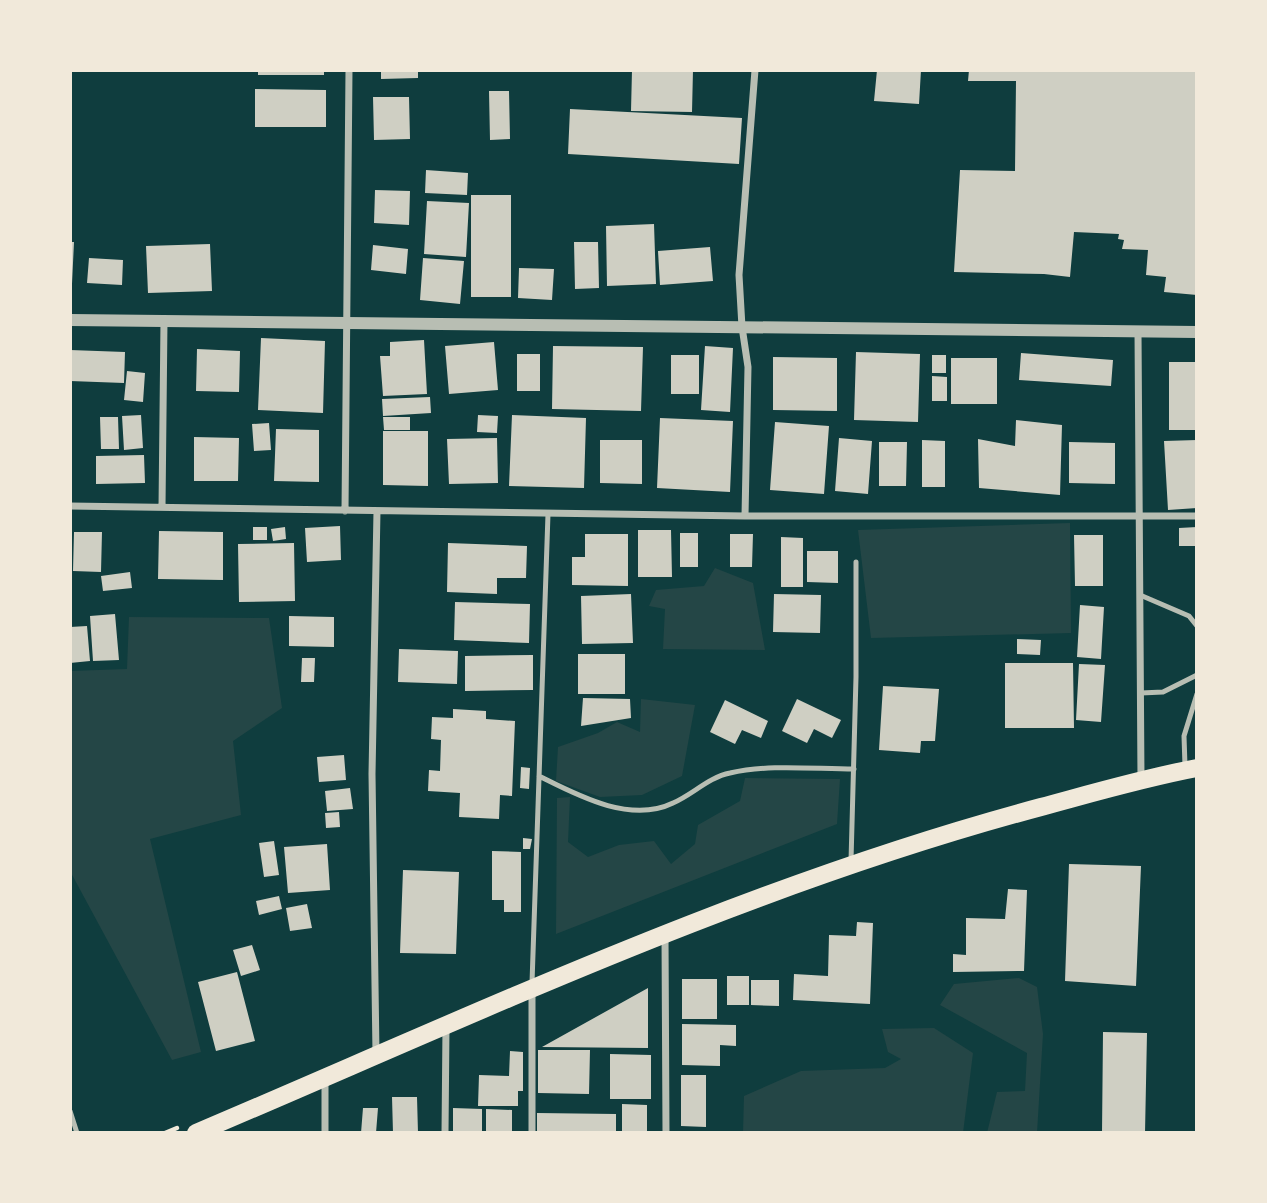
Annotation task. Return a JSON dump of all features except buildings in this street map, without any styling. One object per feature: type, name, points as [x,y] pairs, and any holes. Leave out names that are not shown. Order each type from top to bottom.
[{"type":"main road","points":[[196,1133],[532,988],[665,934],[851,864],[990,820],[1191,769]]},
{"type":"street","points":[[345,511],[349,70]]},
{"type":"street","points":[[745,516],[748,367],[738,275],[755,70]]},
{"type":"street","points":[[70,320],[1197,332]]},
{"type":"street","points":[[162,507],[164,321]]},
{"type":"street","points":[[1138,331],[1141,780]]},
{"type":"street","points":[[70,506],[745,516],[1197,516]]},
{"type":"street","points":[[376,1055],[372,774],[377,512]]},
{"type":"street","points":[[665,934],[666,1133]]},
{"type":"street","points":[[532,988],[532,1133]]},
{"type":"street","points":[[445,1133],[446,1026]]},
{"type":"street","points":[[325,1078],[325,1133]]},
{"type":"lane","points":[[532,988],[548,514]]},
{"type":"lane","points":[[851,864],[856,562]]},
{"type":"lane","points":[[1140,596],[1189,616],[1197,625]]},
{"type":"lane","points":[[1140,693],[1163,692],[1197,675]]},
{"type":"lane","points":[[1191,769],[1184,736],[1197,694]]},
{"type":"lane","points":[[539,776],[580,797],[620,808],[649,810],[671,804],[725,774],[752,768],[854,769]]},
{"type":"lane","points":[[70,1111],[77,1133]]},
{"type":"shaded area","points":[[1070,523],[1071,633],[871,638],[858,530]]},
{"type":"shaded area","points":[[715,568],[753,583],[765,650],[663,649],[665,609],[649,606],[656,590],[704,586]]},
{"type":"shaded area","points":[[129,617],[269,618],[282,708],[233,741],[241,815],[150,839],[201,1052],[172,1060],[70,871],[70,671],[127,669]]},
{"type":"shaded area","points":[[641,699],[695,705],[682,776],[642,795],[600,797],[556,781],[558,747],[598,733],[617,722],[640,732]]},
{"type":"shaded area","points":[[745,778],[840,779],[837,824],[556,934],[557,798],[570,797],[568,842],[588,857],[619,845],[654,841],[671,864],[695,844],[698,825],[740,801]]},
{"type":"shaded area","points":[[1019,978],[1037,987],[1043,1034],[1037,1133],[987,1133],[997,1092],[1025,1091],[1027,1053],[940,1005],[954,984]]},
{"type":"shaded area","points":[[934,1028],[973,1053],[963,1133],[743,1133],[744,1096],[801,1071],[885,1068],[901,1059],[888,1052],[882,1029]]}]
